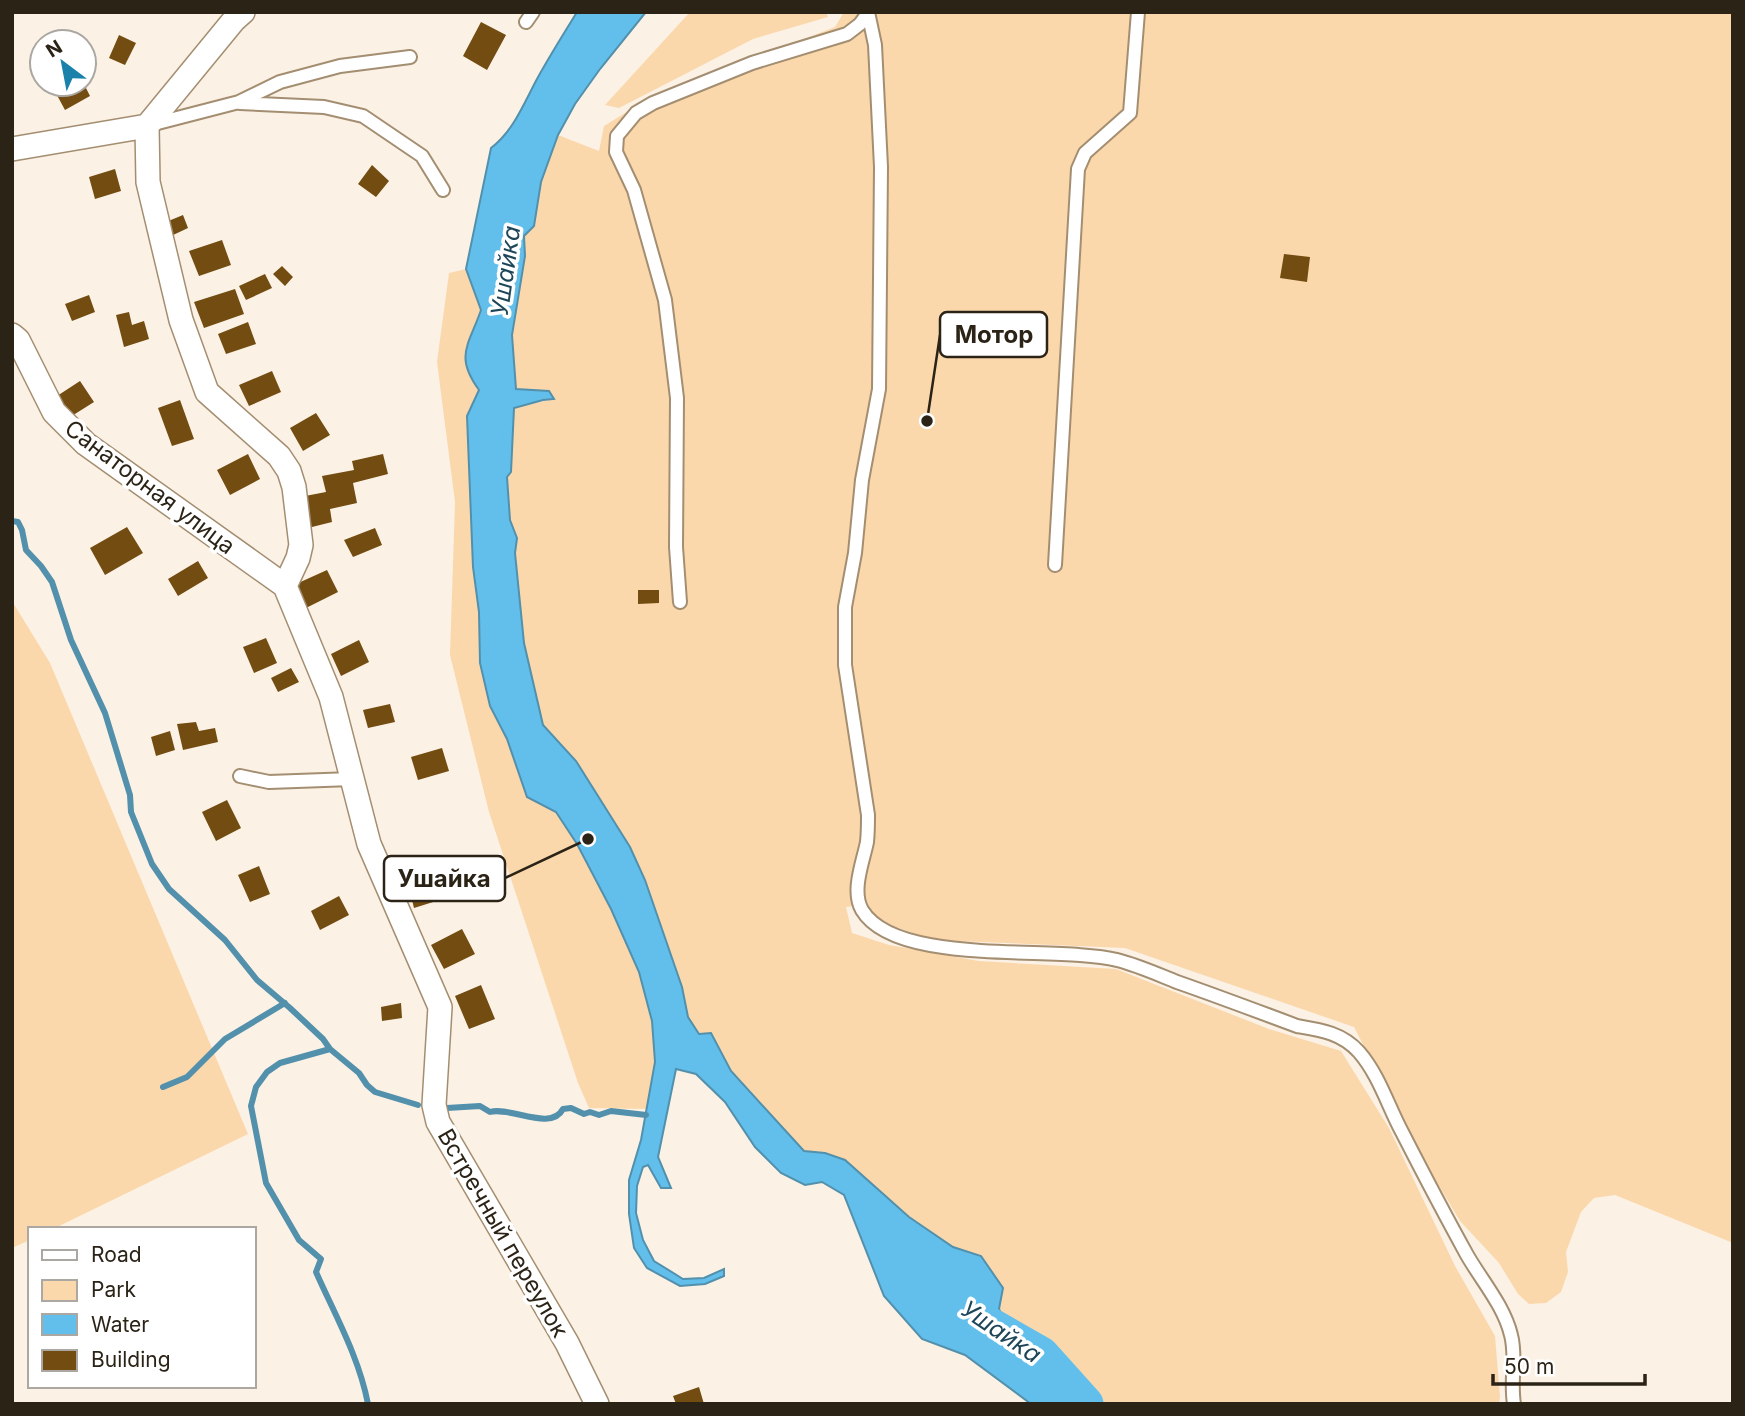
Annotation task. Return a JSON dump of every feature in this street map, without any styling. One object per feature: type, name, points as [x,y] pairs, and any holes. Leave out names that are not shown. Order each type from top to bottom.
[{"type":"street","points":[[12,149],[146,126],[243,12]]},
{"type":"street","points":[[146,126],[148,182],[181,320],[207,392],[279,456],[289,471],[294,487],[301,545],[285,586]]},
{"type":"street","name":"Санаторная улица","points":[[12,335],[18,340],[54,412],[69,429],[176,510],[285,586]]},
{"type":"street","name":"Встречный переулок","points":[[285,586],[331,697],[369,844],[440,1007],[434,1105],[438,1122],[567,1343],[597,1404]]},
{"type":"lane","points":[[1055,565],[1079,169],[1085,153],[1130,113],[1138,12]]},
{"type":"lane","points":[[680,602],[676,547],[677,398],[665,300],[634,190],[616,152],[617,136],[636,113],[653,103],[752,63],[847,34],[854,30],[868,13]]},
{"type":"lane","points":[[868,13],[875,45],[881,167],[879,389],[862,480],[855,553],[845,607],[845,665],[868,816],[867,839],[858,885],[860,908],[876,927],[894,935],[932,944],[1000,953],[1071,954],[1116,959],[1297,1026],[1325,1031],[1345,1039],[1372,1070],[1468,1256],[1505,1319],[1512,1341],[1511,1389],[1514,1404]]},
{"type":"lane","points":[[146,126],[239,103],[280,82],[340,66],[410,57]]},
{"type":"lane","points":[[239,103],[324,107],[363,116],[422,156],[443,190]]},
{"type":"lane","points":[[240,776],[269,782],[352,779]]},
{"type":"green space","points":[[690,12],[826,12],[828,17],[753,39],[619,108],[605,105]]},
{"type":"green space","points":[[844,12],[1733,12],[1733,1243],[1615,1195],[1594,1198],[1581,1212],[1566,1252],[1568,1272],[1561,1292],[1546,1303],[1529,1304],[1518,1294],[1499,1263],[1460,1221],[1415,1146],[1354,1027],[1125,948],[933,940],[876,920],[865,905],[846,907],[852,933],[889,945],[979,961],[1116,969],[1269,1029],[1341,1051],[1389,1128],[1455,1266],[1495,1336],[1499,1404],[1079,1404],[1077,1398],[1020,1356],[999,1309],[981,1256],[953,1247],[909,1217],[845,1160],[825,1153],[804,1152],[731,1071],[711,1033],[700,1034],[688,1017],[682,987],[645,880],[630,847],[576,761],[543,725],[524,643],[515,553],[517,538],[510,520],[507,477],[511,472],[514,408],[553,399],[549,391],[516,389],[512,335],[525,256],[524,236],[534,226],[541,182],[558,135],[599,151],[604,126],[646,100],[835,27]]},
{"type":"green space","points":[[466,269],[482,310],[466,351],[467,368],[479,390],[467,416],[480,663],[490,706],[507,739],[527,797],[556,812],[577,844],[611,909],[639,972],[652,1021],[655,1062],[647,1109],[589,1108],[578,1083],[489,812],[450,655],[455,502],[437,362],[449,273]]},
{"type":"green space","points":[[12,601],[50,663],[248,1134],[57,1227],[28,1227],[28,1241],[12,1248]]},
{"type":"water","points":[[577,12],[646,12],[600,69],[575,104],[558,135],[541,182],[534,226],[524,236],[525,256],[512,335],[516,389],[549,391],[554,399],[514,408],[511,472],[507,477],[510,520],[517,538],[515,553],[524,643],[543,725],[576,761],[630,847],[645,880],[682,987],[688,1017],[699,1034],[711,1033],[731,1071],[804,1151],[825,1153],[845,1160],[909,1217],[953,1247],[981,1256],[1003,1288],[999,1309],[1020,1356],[1058,1381],[1077,1398],[1079,1404],[1031,1404],[965,1355],[922,1339],[884,1296],[844,1195],[822,1182],[805,1185],[781,1173],[755,1147],[725,1102],[696,1074],[676,1069],[658,1157],[671,1188],[661,1188],[648,1165],[643,1167],[637,1186],[636,1213],[643,1240],[654,1261],[683,1279],[704,1278],[724,1269],[724,1276],[705,1284],[680,1286],[647,1268],[634,1248],[629,1214],[629,1180],[641,1140],[655,1062],[652,1021],[639,972],[611,909],[577,844],[556,812],[527,797],[507,739],[490,706],[480,663],[479,612],[473,567],[467,416],[479,390],[471,378],[465,359],[481,310],[466,269],[491,148],[512,125]]},
{"type":"building","points":[[481,22],[506,35],[487,70],[463,56]]},
{"type":"building","points":[[119,35],[136,43],[125,65],[109,58]]},
{"type":"building","points":[[59,98],[86,98],[65,110]]},
{"type":"building","points":[[372,165],[389,181],[376,197],[358,184]]},
{"type":"building","points":[[115,169],[121,191],[95,199],[89,177]]},
{"type":"building","points":[[183,215],[188,228],[171,236],[166,222]]},
{"type":"building","points":[[222,240],[231,265],[199,276],[189,251]]},
{"type":"building","points":[[1284,254],[1310,257],[1307,282],[1280,278]]},
{"type":"building","points":[[282,266],[293,277],[285,286],[273,274]]},
{"type":"building","points":[[265,274],[272,288],[246,300],[239,286]]},
{"type":"building","points":[[235,289],[244,314],[204,328],[194,302]]},
{"type":"building","points":[[89,295],[95,312],[72,321],[65,304]]},
{"type":"building","points":[[129,312],[132,325],[144,321],[149,339],[124,347],[116,315]]},
{"type":"building","points":[[248,322],[256,344],[226,354],[218,334]]},
{"type":"building","points":[[272,371],[281,392],[249,406],[239,385]]},
{"type":"building","points":[[80,381],[94,402],[67,419],[54,398]]},
{"type":"building","points":[[180,400],[194,439],[172,446],[158,408]]},
{"type":"building","points":[[316,413],[330,435],[303,451],[290,428]]},
{"type":"building","points":[[248,454],[260,479],[230,495],[217,470]]},
{"type":"building","points":[[383,454],[388,474],[353,483],[357,503],[330,509],[332,522],[308,528],[300,497],[326,492],[322,476],[354,470],[352,461]]},
{"type":"building","points":[[127,527],[143,553],[105,575],[90,548]]},
{"type":"building","points":[[375,528],[382,545],[353,557],[344,540]]},
{"type":"building","points":[[198,561],[208,578],[178,596],[168,579]]},
{"type":"building","points":[[327,570],[338,592],[306,608],[296,584]]},
{"type":"building","points":[[638,590],[659,590],[659,603],[638,604]]},
{"type":"building","points":[[266,638],[277,663],[254,673],[243,647]]},
{"type":"building","points":[[359,640],[369,662],[341,676],[331,654]]},
{"type":"building","points":[[291,668],[299,682],[278,692],[271,678]]},
{"type":"building","points":[[390,704],[395,722],[368,728],[363,710]]},
{"type":"building","points":[[196,722],[199,731],[215,728],[218,742],[183,750],[177,724]]},
{"type":"building","points":[[170,731],[175,750],[156,756],[151,737]]},
{"type":"building","points":[[442,748],[449,771],[418,780],[411,757]]},
{"type":"building","points":[[227,800],[241,828],[216,841],[202,812]]},
{"type":"building","points":[[259,866],[270,894],[250,902],[238,875]]},
{"type":"building","points":[[439,875],[446,898],[414,908],[408,884]]},
{"type":"building","points":[[339,896],[349,915],[320,930],[311,911]]},
{"type":"building","points":[[462,929],[475,954],[444,969],[431,945]]},
{"type":"building","points":[[481,985],[495,1019],[469,1029],[455,996]]},
{"type":"building","points":[[401,1003],[402,1018],[382,1021],[381,1007]]},
{"type":"building","points":[[699,1387],[704,1404],[676,1404],[673,1396]]},
{"type":"waterway","points":[[12,521],[18,522],[26,550],[52,582],[71,640],[105,713],[130,795],[131,812],[152,864],[169,889],[225,940],[257,980],[359,1073],[375,1092],[418,1105]]},
{"type":"waterway","points":[[163,1087],[187,1077],[225,1039],[285,1003]]},
{"type":"waterway","points":[[330,1049],[280,1063],[267,1072],[256,1087],[251,1106],[266,1183],[299,1240],[321,1259],[316,1272],[353,1353],[368,1404]]},
{"type":"waterway","points":[[447,1108],[480,1106],[490,1112],[508,1112],[540,1118],[549,1118],[563,1109],[571,1108],[584,1114],[590,1112],[599,1115],[611,1111],[646,1115]]},
{"type":"waterway","name":"Ушайка","points":[[971,1315],[1041,1355],[1085,1404]]},
{"type":"place","name":"Мотор","points":[[927,421]]},
{"type":"place","name":"Ушайка","points":[[588,839]]}]
